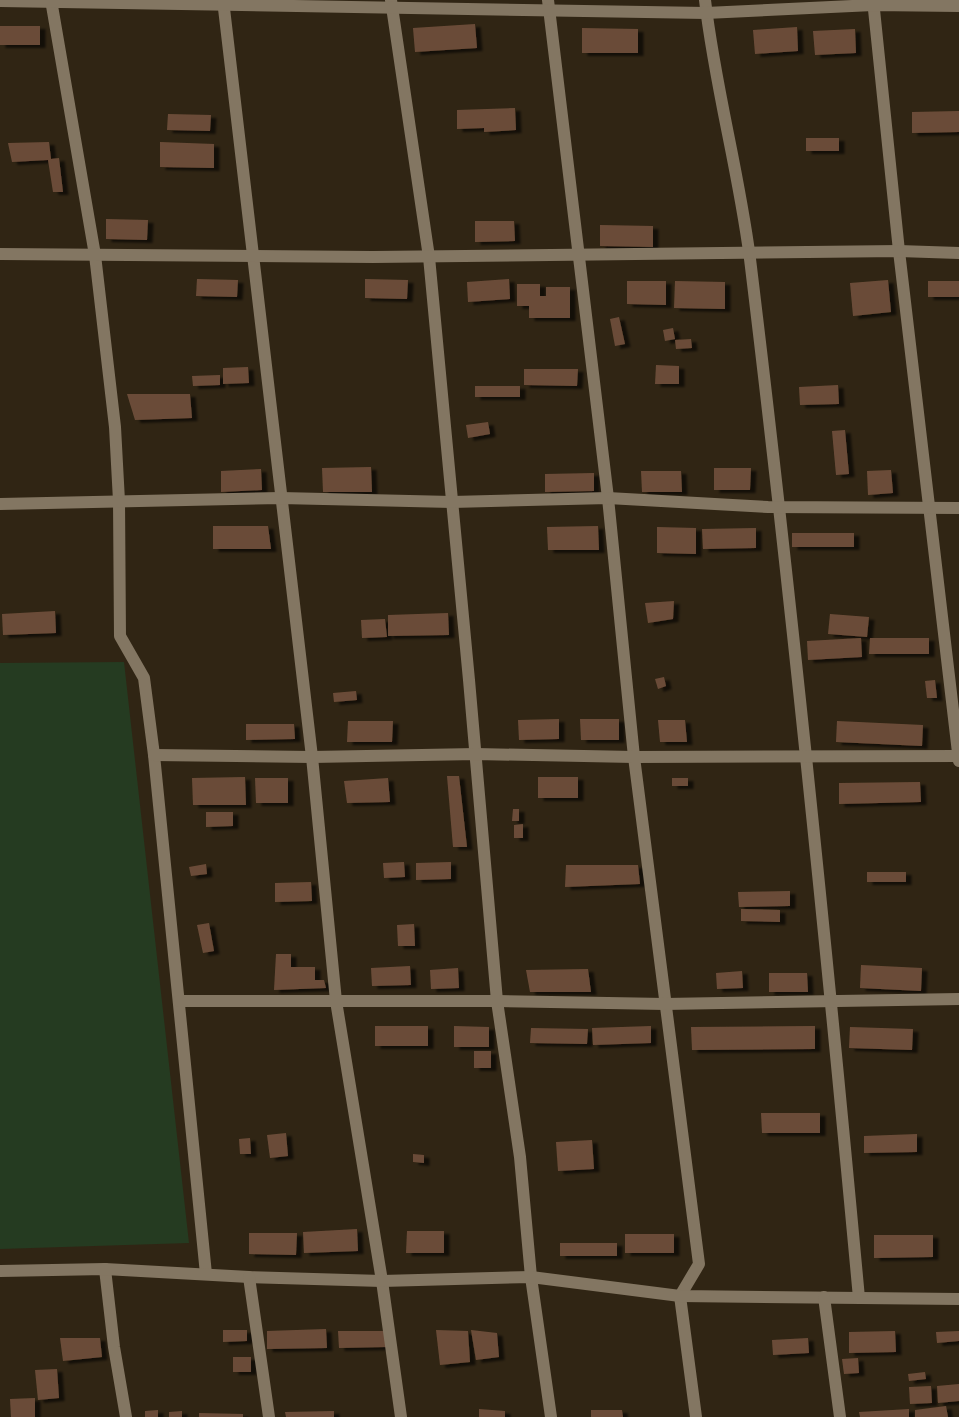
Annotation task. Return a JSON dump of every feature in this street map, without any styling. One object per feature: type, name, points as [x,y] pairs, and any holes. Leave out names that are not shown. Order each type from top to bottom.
[{"type":"street","points":[[705,0],[749,254],[779,508],[831,1001],[859,1298]]},
{"type":"street","points":[[0,1],[549,5],[706,13],[873,2],[959,6]]},
{"type":"street","points":[[52,1],[95,255],[115,427],[119,501],[120,636],[144,678],[154,755],[206,1274]]},
{"type":"street","points":[[873,2],[899,251],[959,761]]},
{"type":"street","points":[[223,3],[312,757],[336,1001],[382,1281],[401,1417]]},
{"type":"street","points":[[391,4],[429,256],[497,1000],[520,1157],[531,1277],[552,1417]]},
{"type":"street","points":[[549,5],[608,498],[634,757],[699,1264],[680,1296],[696,1417]]},
{"type":"street","points":[[0,254],[429,256],[959,252]]},
{"type":"street","points":[[0,504],[281,498],[452,502],[608,498],[779,508],[959,508]]},
{"type":"street","points":[[154,755],[312,757],[476,754],[634,757],[959,756]]},
{"type":"street","points":[[179,1001],[497,1000],[665,1004],[959,999]]},
{"type":"street","points":[[105,1269],[114,1347],[126,1417]]},
{"type":"street","points":[[0,1271],[105,1269],[382,1281],[531,1277],[680,1296],[959,1299]]},
{"type":"street","points":[[249,1276],[269,1417]]},
{"type":"street","points":[[824,1297],[840,1417]]},
{"type":"green space","points":[[124,662],[189,1243],[0,1249],[0,663]]},
{"type":"building","points":[[475,24],[477,48],[415,52],[413,28]]},
{"type":"building","points":[[0,26],[40,26],[40,45],[0,45]]},
{"type":"building","points":[[797,27],[798,51],[755,54],[753,30]]},
{"type":"building","points":[[582,28],[638,29],[638,53],[582,53]]},
{"type":"building","points":[[855,29],[856,53],[815,55],[813,31]]},
{"type":"building","points":[[515,108],[516,130],[484,132],[484,128],[457,129],[457,110]]},
{"type":"building","points":[[959,111],[959,132],[912,133],[912,112]]},
{"type":"building","points":[[168,114],[211,115],[210,131],[167,130]]},
{"type":"building","points":[[806,138],[839,138],[839,151],[806,151]]},
{"type":"building","points":[[49,142],[51,159],[59,158],[63,192],[53,192],[48,160],[12,162],[8,143]]},
{"type":"building","points":[[160,142],[214,144],[214,168],[160,167]]},
{"type":"building","points":[[106,219],[148,220],[147,240],[106,239]]},
{"type":"building","points":[[475,221],[514,221],[515,241],[475,242]]},
{"type":"building","points":[[600,225],[653,226],[653,247],[600,246]]},
{"type":"building","points":[[197,279],[238,280],[237,297],[196,296]]},
{"type":"building","points":[[365,279],[408,280],[407,299],[365,298]]},
{"type":"building","points":[[509,279],[510,299],[468,302],[467,282]]},
{"type":"building","points":[[888,280],[891,312],[853,316],[850,283]]},
{"type":"building","points":[[627,281],[666,281],[666,305],[627,304]]},
{"type":"building","points":[[675,281],[725,282],[725,309],[674,308]]},
{"type":"building","points":[[928,281],[959,281],[959,297],[928,297]]},
{"type":"building","points":[[517,284],[540,284],[540,296],[546,296],[546,287],[570,287],[570,318],[529,318],[529,306],[517,306]]},
{"type":"building","points":[[619,317],[625,344],[615,346],[610,319]]},
{"type":"building","points":[[673,328],[675,339],[665,341],[663,330]]},
{"type":"building","points":[[691,339],[692,348],[676,349],[675,340]]},
{"type":"building","points":[[656,365],[679,366],[679,384],[655,384]]},
{"type":"building","points":[[248,367],[249,383],[223,384],[223,368]]},
{"type":"building","points":[[524,369],[578,369],[577,386],[524,385]]},
{"type":"building","points":[[220,375],[220,385],[193,386],[192,376]]},
{"type":"building","points":[[838,385],[839,404],[800,405],[799,387]]},
{"type":"building","points":[[475,386],[520,386],[520,397],[475,397]]},
{"type":"building","points":[[127,394],[190,394],[192,418],[135,420]]},
{"type":"building","points":[[488,422],[490,434],[468,438],[466,425]]},
{"type":"building","points":[[845,430],[849,474],[836,475],[832,431]]},
{"type":"building","points":[[371,467],[372,492],[323,492],[322,468]]},
{"type":"building","points":[[714,468],[751,468],[750,490],[714,490]]},
{"type":"building","points":[[261,469],[262,490],[221,492],[221,471]]},
{"type":"building","points":[[891,470],[893,493],[868,495],[867,471]]},
{"type":"building","points":[[641,471],[681,471],[682,492],[642,492]]},
{"type":"building","points":[[594,473],[594,491],[545,492],[545,474]]},
{"type":"building","points":[[213,526],[268,526],[271,549],[213,549]]},
{"type":"building","points":[[598,526],[599,550],[548,550],[547,527]]},
{"type":"building","points":[[657,527],[696,528],[696,554],[657,553]]},
{"type":"building","points":[[756,528],[756,548],[703,549],[702,529]]},
{"type":"building","points":[[792,533],[854,533],[854,547],[792,547]]},
{"type":"building","points":[[674,601],[673,619],[648,623],[645,603]]},
{"type":"building","points":[[55,611],[56,633],[3,635],[2,614]]},
{"type":"building","points":[[448,613],[449,635],[388,636],[388,615]]},
{"type":"building","points":[[830,614],[869,617],[867,637],[828,634]]},
{"type":"building","points":[[385,619],[387,637],[362,638],[361,620]]},
{"type":"building","points":[[861,638],[862,657],[808,660],[807,641]]},
{"type":"building","points":[[870,638],[929,638],[929,654],[869,654]]},
{"type":"building","points":[[664,677],[666,686],[658,689],[655,679]]},
{"type":"building","points":[[935,680],[937,698],[927,698],[925,681]]},
{"type":"building","points":[[356,691],[357,700],[334,702],[333,693]]},
{"type":"building","points":[[559,719],[559,739],[519,740],[518,720]]},
{"type":"building","points":[[580,719],[619,719],[619,740],[581,740]]},
{"type":"building","points":[[658,720],[685,720],[687,742],[660,742]]},
{"type":"building","points":[[348,721],[393,721],[392,742],[347,742]]},
{"type":"building","points":[[837,721],[923,725],[922,746],[836,742]]},
{"type":"building","points":[[246,724],[294,724],[295,739],[246,740]]},
{"type":"building","points":[[447,776],[459,776],[467,847],[453,847]]},
{"type":"building","points":[[245,777],[246,805],[193,805],[192,778]]},
{"type":"building","points":[[538,777],[578,777],[578,798],[538,798]]},
{"type":"building","points":[[255,778],[288,778],[288,803],[256,803]]},
{"type":"building","points":[[388,778],[390,802],[347,803],[344,781]]},
{"type":"building","points":[[672,778],[688,778],[688,786],[672,786]]},
{"type":"building","points":[[920,782],[921,802],[839,804],[839,783]]},
{"type":"building","points":[[513,809],[519,809],[519,821],[512,821]]},
{"type":"building","points":[[206,812],[233,812],[233,826],[206,827]]},
{"type":"building","points":[[523,824],[523,838],[514,838],[514,825]]},
{"type":"building","points":[[404,862],[405,877],[384,878],[383,863]]},
{"type":"building","points":[[451,862],[451,879],[416,880],[416,863]]},
{"type":"building","points":[[206,864],[207,874],[191,876],[189,867]]},
{"type":"building","points":[[566,865],[638,865],[640,884],[565,887]]},
{"type":"building","points":[[867,872],[906,872],[906,882],[867,882]]},
{"type":"building","points":[[311,882],[312,901],[275,902],[275,883]]},
{"type":"building","points":[[790,891],[790,906],[739,907],[738,892]]},
{"type":"building","points":[[741,909],[780,910],[780,922],[741,921]]},
{"type":"building","points":[[209,923],[214,951],[203,953],[197,925]]},
{"type":"building","points":[[414,924],[415,946],[398,946],[397,925]]},
{"type":"building","points":[[276,954],[291,954],[291,967],[315,967],[315,980],[324,980],[326,988],[274,990]]},
{"type":"building","points":[[861,965],[922,968],[921,991],[860,988]]},
{"type":"building","points":[[410,966],[411,985],[372,986],[371,968]]},
{"type":"building","points":[[458,968],[459,988],[431,989],[430,970]]},
{"type":"building","points":[[588,969],[591,992],[530,992],[526,970]]},
{"type":"building","points":[[742,971],[743,988],[717,989],[716,973]]},
{"type":"building","points":[[769,973],[807,973],[808,992],[769,992]]},
{"type":"building","points":[[375,1026],[428,1026],[428,1046],[375,1046]]},
{"type":"building","points":[[454,1026],[489,1027],[489,1047],[454,1047]]},
{"type":"building","points":[[651,1026],[651,1043],[593,1045],[592,1028]]},
{"type":"building","points":[[815,1026],[815,1049],[692,1050],[691,1027]]},
{"type":"building","points":[[850,1027],[913,1029],[912,1050],[849,1048]]},
{"type":"building","points":[[531,1028],[588,1029],[587,1044],[530,1043]]},
{"type":"building","points":[[474,1051],[491,1051],[491,1068],[474,1068]]},
{"type":"building","points":[[761,1113],[820,1113],[820,1133],[762,1133]]},
{"type":"building","points":[[286,1133],[288,1156],[270,1158],[267,1135]]},
{"type":"building","points":[[917,1134],[917,1152],[864,1153],[864,1136]]},
{"type":"building","points":[[250,1138],[251,1154],[240,1154],[239,1139]]},
{"type":"building","points":[[592,1140],[594,1169],[558,1171],[556,1142]]},
{"type":"building","points":[[413,1154],[424,1155],[424,1163],[413,1162]]},
{"type":"building","points":[[357,1229],[358,1251],[304,1253],[303,1232]]},
{"type":"building","points":[[407,1231],[444,1231],[444,1253],[406,1253]]},
{"type":"building","points":[[249,1233],[297,1233],[296,1255],[249,1254]]},
{"type":"building","points":[[625,1234],[674,1234],[674,1253],[625,1253]]},
{"type":"building","points":[[874,1235],[933,1235],[933,1257],[874,1258]]},
{"type":"building","points":[[560,1243],[617,1243],[617,1256],[560,1256]]},
{"type":"building","points":[[326,1329],[327,1348],[267,1349],[267,1331]]},
{"type":"building","points":[[223,1330],[247,1330],[247,1341],[223,1342]]},
{"type":"building","points":[[436,1330],[468,1331],[470,1362],[440,1365]]},
{"type":"building","points":[[471,1330],[497,1333],[499,1357],[476,1360]]},
{"type":"building","points":[[338,1331],[387,1331],[387,1347],[339,1348]]},
{"type":"building","points":[[895,1331],[896,1352],[849,1353],[849,1332]]},
{"type":"building","points":[[959,1331],[959,1341],[937,1343],[936,1332]]},
{"type":"building","points":[[60,1338],[100,1338],[102,1357],[63,1361]]},
{"type":"building","points":[[808,1338],[809,1353],[773,1355],[772,1340]]},
{"type":"building","points":[[233,1357],[251,1357],[251,1372],[233,1372]]},
{"type":"building","points":[[858,1358],[859,1373],[844,1374],[842,1359]]},
{"type":"building","points":[[57,1369],[59,1398],[38,1400],[35,1370]]},
{"type":"building","points":[[925,1372],[926,1379],[909,1381],[908,1374]]},
{"type":"building","points":[[959,1384],[959,1401],[938,1403],[937,1386]]},
{"type":"building","points":[[931,1386],[932,1403],[910,1404],[909,1387]]},
{"type":"building","points":[[35,1398],[35,1417],[11,1417],[10,1399]]},
{"type":"building","points":[[946,1406],[948,1417],[915,1417],[915,1410]]},
{"type":"building","points":[[479,1409],[505,1411],[505,1417],[479,1417]]},
{"type":"building","points":[[909,1409],[909,1417],[860,1417],[859,1412]]},
{"type":"building","points":[[158,1410],[158,1417],[145,1417],[145,1411]]},
{"type":"building","points":[[591,1410],[622,1410],[623,1417],[591,1417]]},
{"type":"building","points":[[182,1411],[182,1417],[169,1417],[169,1412]]},
{"type":"building","points":[[334,1411],[334,1417],[286,1417],[285,1412]]},
{"type":"building","points":[[199,1413],[243,1414],[243,1417],[199,1417]]}]
